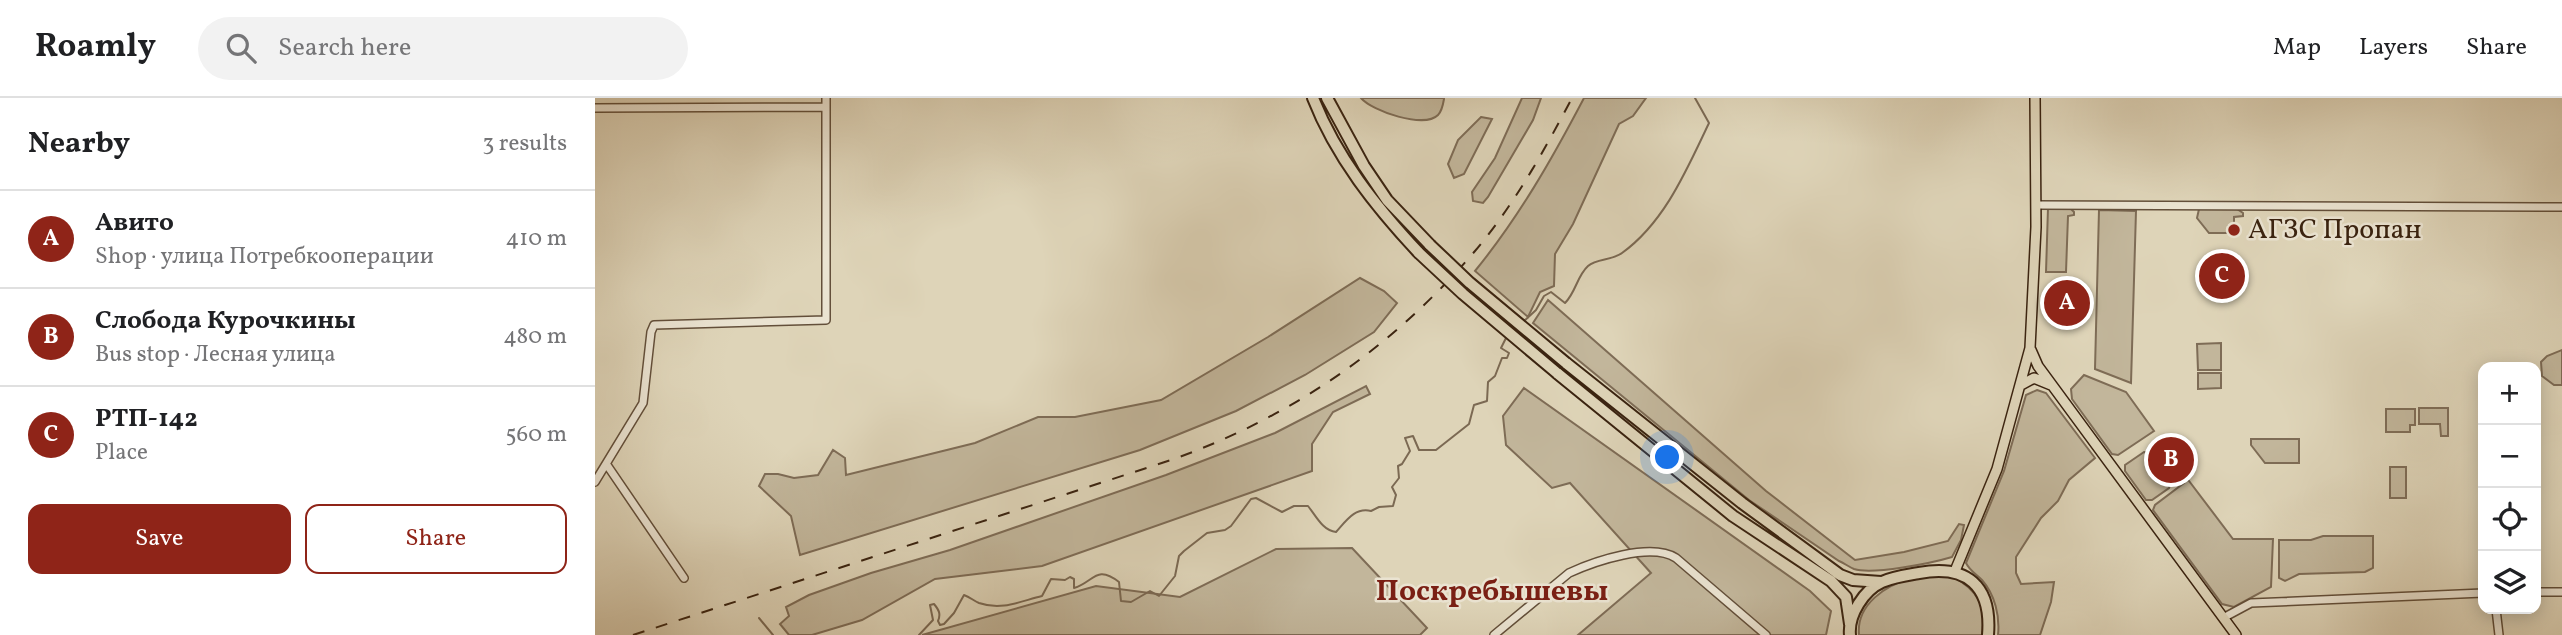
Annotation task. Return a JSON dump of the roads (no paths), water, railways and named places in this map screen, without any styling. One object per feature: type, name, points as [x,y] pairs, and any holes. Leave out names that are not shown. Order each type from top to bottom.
[{"type":"highway","points":[[1313,98],[1356,178],[1380,211],[1419,253],[1557,373],[1733,516],[1841,590],[1849,608],[1850,630]]},
{"type":"highway","points":[[1327,98],[1364,166],[1387,200],[1470,283],[1566,363],[1742,503],[1840,575],[1853,580],[1881,582],[1931,570],[1955,571],[1974,582],[1988,609],[1988,635]]},
{"type":"highway","points":[[1850,630],[1858,605],[1870,590],[1881,582]]},
{"type":"main road","points":[[1955,571],[1997,469],[2030,348],[2036,205],[2035,98]]},
{"type":"main road","points":[[2030,348],[2052,386],[2236,635]]},
{"type":"main road","points":[[2021,385],[2034,378],[2052,386]]},
{"type":"street","points":[[595,108],[826,102],[826,320],[655,325],[651,332],[643,403],[595,482]]},
{"type":"street","points":[[2036,205],[2562,207]]},
{"type":"street","points":[[607,465],[684,578]]},
{"type":"street","points":[[1494,635],[1569,573],[1582,567],[1650,550],[1666,552],[1677,558],[1766,635]]},
{"type":"street","points":[[2541,592],[2562,592]]},
{"type":"street","points":[[2223,618],[2251,603],[2478,593]]},
{"type":"street","points":[[2497,614],[2499,635]]},
{"type":"waterway","points":[[1523,322],[1536,310],[1544,296],[1551,292],[1565,303],[1588,266],[1622,253],[1651,226],[1673,194],[1709,123],[1695,98]]},
{"type":"waterway","points":[[919,635],[933,620],[930,605],[934,604],[938,610],[940,625],[954,613],[964,595],[987,605],[1011,604],[1042,596],[1051,579],[1065,580],[1070,577],[1074,579],[1074,588],[1095,576],[1105,574],[1119,582],[1121,601],[1131,602],[1150,591],[1159,596],[1175,576],[1179,556],[1207,533],[1225,530],[1231,526],[1251,499],[1256,498],[1282,512],[1294,506],[1308,506],[1324,526],[1336,532],[1347,519],[1360,511],[1393,506],[1396,495],[1392,487],[1399,478],[1398,466],[1410,451],[1405,438],[1413,436],[1419,450],[1436,450],[1469,424],[1474,405],[1487,401],[1488,382],[1495,376],[1502,358],[1507,358],[1509,353],[1501,348],[1506,338]]},
{"type":"waterway","points":[[759,618],[773,635]]},
{"type":"railway","points":[[633,635],[1171,460],[1215,443],[1298,401],[1337,376],[1409,319],[1475,251],[1515,196],[1572,98]]},
{"type":"place","name":"АГЗС Пропан","points":[[2234,230]]},
{"type":"place","name":"РТП-142","points":[[2222,276]]},
{"type":"place","name":"Авито","points":[[2067,303]]},
{"type":"place","name":"Слобода Курочкины","points":[[2171,460]]},
{"type":"district","name":"Поскребышевы","points":[[1492,592]]}]
